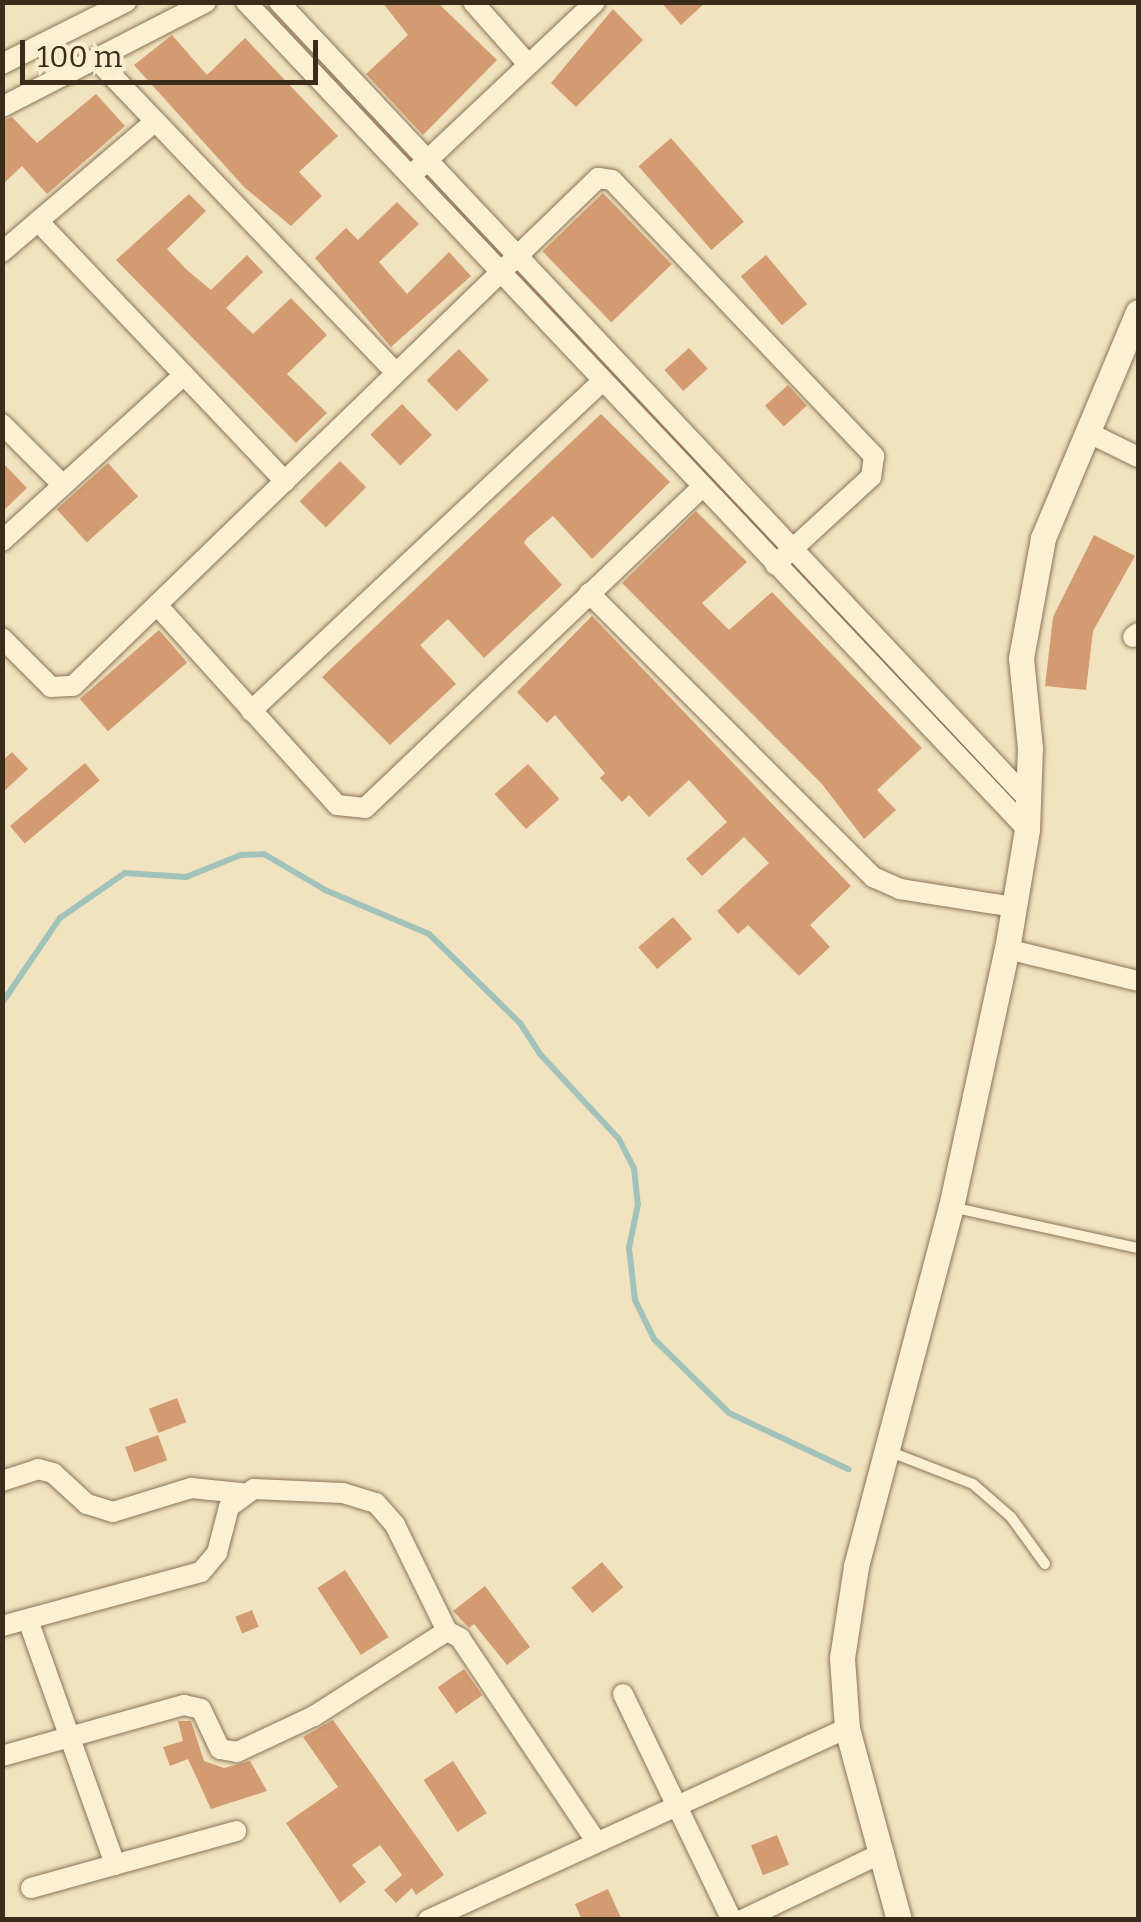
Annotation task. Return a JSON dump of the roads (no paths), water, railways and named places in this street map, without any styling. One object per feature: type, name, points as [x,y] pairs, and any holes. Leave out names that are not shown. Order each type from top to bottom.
[{"type":"street","points":[[2,64],[126,2]]},
{"type":"street","points":[[2,106],[206,2]]},
{"type":"street","points":[[246,2],[1026,829]]},
{"type":"street","points":[[279,2],[1028,799]]},
{"type":"street","points":[[472,2],[526,62]]},
{"type":"street","points":[[409,177],[526,62],[594,2]]},
{"type":"street","points":[[97,60],[152,124],[393,370]]},
{"type":"street","points":[[2,252],[152,124]]},
{"type":"street","points":[[2,638],[51,688],[66,691],[590,182],[612,180],[736,316],[868,444],[876,468],[871,476],[776,565]]},
{"type":"street","points":[[38,221],[285,481]]},
{"type":"street","points":[[900,1920],[884,1852],[846,1728],[842,1658],[856,1566],[950,1207],[1007,948],[1028,799],[1021,658],[1043,538],[1138,312]]},
{"type":"street","points":[[2,542],[184,375]]},
{"type":"street","points":[[250,712],[603,381]]},
{"type":"street","points":[[2,424],[63,486]]},
{"type":"street","points":[[1087,432],[1138,457]]},
{"type":"street","points":[[157,605],[337,805],[365,808],[702,487]]},
{"type":"street","points":[[589,593],[873,877],[900,889],[1014,907]]},
{"type":"street","points":[[1007,948],[1138,981]]},
{"type":"street","points":[[2,1482],[38,1469],[53,1472],[88,1504],[113,1512],[191,1488],[240,1493],[343,1493],[376,1503],[395,1525],[447,1631],[460,1638],[595,1840]]},
{"type":"street","points":[[2,1626],[200,1572],[216,1553],[229,1507],[240,1493]]},
{"type":"street","points":[[28,1620],[115,1865]]},
{"type":"street","points":[[2,1756],[68,1734],[192,1705],[206,1716],[220,1749],[237,1752],[314,1716],[447,1631]]},
{"type":"street","points":[[623,1694],[732,1920]]},
{"type":"street","points":[[428,1920],[846,1728]]},
{"type":"street","points":[[31,1888],[236,1831]]},
{"type":"street","points":[[742,1920],[884,1852]]},
{"type":"lane","points":[[950,1207],[1138,1248]]},
{"type":"lane","points":[[888,1451],[973,1484],[1011,1517],[1045,1564]]},
{"type":"waterway","points":[[2,1003],[60,918],[125,873],[186,877],[241,855],[264,854],[325,890],[429,934],[520,1023],[540,1054],[619,1139],[634,1168],[638,1204],[629,1248],[635,1300],[654,1339],[729,1413],[848,1469]]}]
